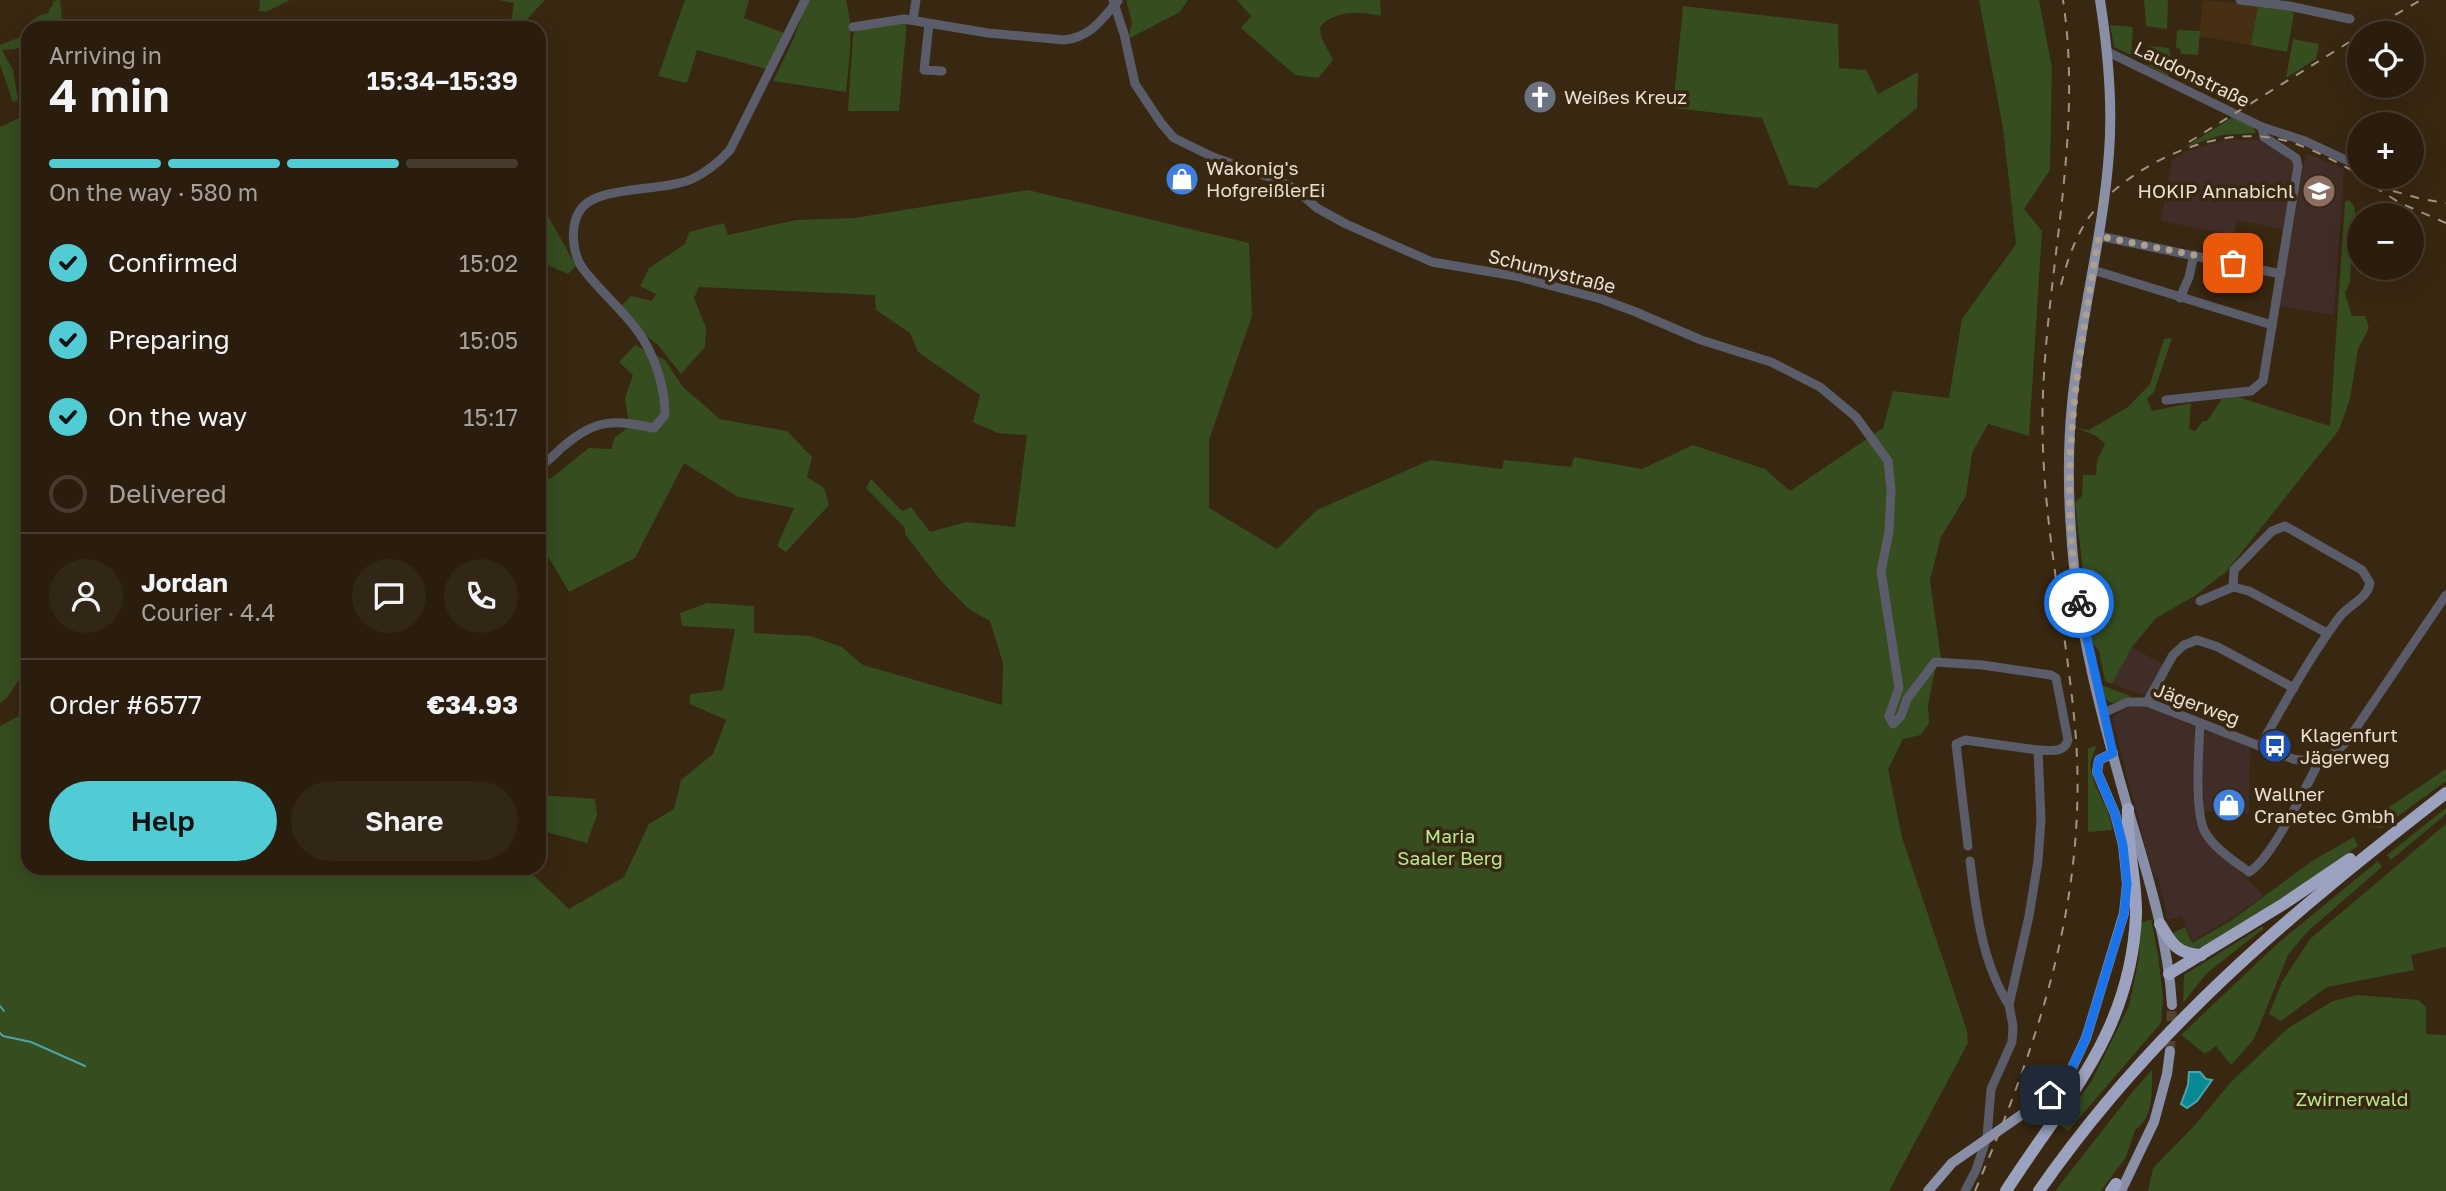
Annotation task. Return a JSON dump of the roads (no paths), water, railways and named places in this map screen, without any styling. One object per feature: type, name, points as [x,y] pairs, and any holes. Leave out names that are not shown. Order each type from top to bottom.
[{"type":"highway","points":[[2039,1191],[2108,1099],[2185,1014],[2261,943],[2446,793]]},
{"type":"highway","points":[[2006,1191],[2083,1080],[2105,1040],[2123,992],[2136,918],[2135,878],[2127,825],[2128,809]]},
{"type":"highway","points":[[2169,974],[2275,910],[2365,849],[2381,844]]},
{"type":"highway","points":[[2160,925],[2172,946],[2179,951],[2201,955]]},
{"type":"main road","points":[[2100,0],[2108,52],[2109,152],[2073,402],[2069,501],[2078,596],[2103,713],[2160,925],[2172,1005]]},
{"type":"main road","points":[[1928,1191],[1952,1163],[2050,1095],[2062,1083],[2078,1057],[2090,1027],[2124,914],[2127,884],[2123,845],[2115,814],[2097,772],[2099,760],[2113,753]]},
{"type":"main road","points":[[2116,1189],[2131,1168],[2154,1122],[2170,1051]]},
{"type":"street","points":[[546,462],[570,441],[594,427],[620,421],[654,428],[665,415],[665,392],[645,342],[617,304],[583,269],[578,257],[574,230],[582,206],[596,197],[613,192],[667,187],[692,179],[715,166],[730,150],[805,0]]},
{"type":"street","points":[[914,20],[916,0]]},
{"type":"street","points":[[2240,0],[2289,6],[2350,19]]},
{"type":"street","points":[[853,27],[904,19],[1064,40],[1090,32],[1116,2]]},
{"type":"street","name":"Schumystraße","points":[[1116,2],[1135,84],[1154,114],[1174,138],[1213,158],[1278,180],[1295,189],[1317,208],[1346,224],[1432,261],[1515,276],[1613,303],[1701,340],[1771,362],[1820,387],[1841,404],[1856,417],[1888,460],[1890,521],[1881,571],[1899,688],[1889,716],[1893,724],[1901,716],[1907,699],[1935,662],[1982,665],[2051,676],[2056,678],[2068,740],[2060,750],[2038,750]]},
{"type":"street","points":[[929,24],[924,70],[942,71]]},
{"type":"street","name":"Laudonstraße","points":[[2108,52],[2262,127],[2305,141],[2347,160]]},
{"type":"street","name":"Laudonstraße","points":[[2166,400],[2251,391],[2263,381],[2298,166],[2296,158],[2264,137],[2262,127]]},
{"type":"street","points":[[2099,236],[2281,274]]},
{"type":"street","points":[[2180,298],[2194,255]]},
{"type":"street","points":[[2093,270],[2272,325]]},
{"type":"street","points":[[2233,587],[2234,570],[2272,531],[2280,527],[2289,527],[2362,570],[2369,579],[2365,596],[2340,615],[2260,746]]},
{"type":"street","points":[[2200,601],[2233,587],[2256,594],[2327,634]]},
{"type":"street","points":[[2200,723],[2200,811],[2203,828],[2211,840],[2249,872],[2256,868],[2284,828],[2320,760],[2338,751],[2350,737],[2446,595]]},
{"type":"street","points":[[2147,702],[2174,655],[2184,645],[2197,640],[2218,647],[2294,688]]},
{"type":"street","name":"Jägerweg","points":[[2103,713],[2135,701],[2147,702],[2293,759],[2320,760]]},
{"type":"street","points":[[1968,846],[1956,744],[1965,740],[2038,750],[2041,819],[2038,861],[2009,1005]]},
{"type":"street","points":[[1965,1191],[1976,1170],[1987,1137],[1991,1089],[2012,1042],[2013,1026],[2009,1005],[1995,980],[1980,929],[1970,861]]},
{"type":"water","points":[[2189,1072],[2200,1072],[2206,1079],[2212,1080],[2197,1101],[2187,1108],[2181,1104],[2188,1085]]},
{"type":"waterway","points":[[0,1006],[4,1011]]},
{"type":"waterway","points":[[0,1033],[31,1042],[85,1066]]},
{"type":"tunnel","points":[[2170,1051],[2172,1005]]},
{"type":"railway","points":[[1975,1191],[2038,1026],[2053,971],[2074,858],[2076,739],[2049,524],[2043,437],[2046,345],[2067,148],[2068,50],[2063,0]]},
{"type":"railway","points":[[2385,21],[2421,0]]},
{"type":"railway","points":[[2189,142],[2347,43]]},
{"type":"railway","points":[[2061,285],[2069,258],[2090,216],[2124,182],[2168,156],[2217,140],[2242,136],[2265,137],[2290,142],[2347,168]]},
{"type":"railway","points":[[2378,189],[2400,203],[2446,223]]},
{"type":"railway","points":[[2393,191],[2446,203]]},
{"type":"place","name":"Weißes Kreuz","points":[[1540,97]]},
{"type":"place","name":"Wakonig's HofgreißlerEi","points":[[1182,179]]},
{"type":"place","name":"HOKIP Annabichl","points":[[2319,191]]},
{"type":"place","name":"Klagenfurt Jägerweg","points":[[2275,746]]},
{"type":"place","name":"Wallner Cranetec Gmbh","points":[[2229,805]]},
{"type":"park label","name":"Maria Saaler Berg","points":[[1450,847]]},
{"type":"park label","name":"Zwirnerwald","points":[[2352,1099]]}]
